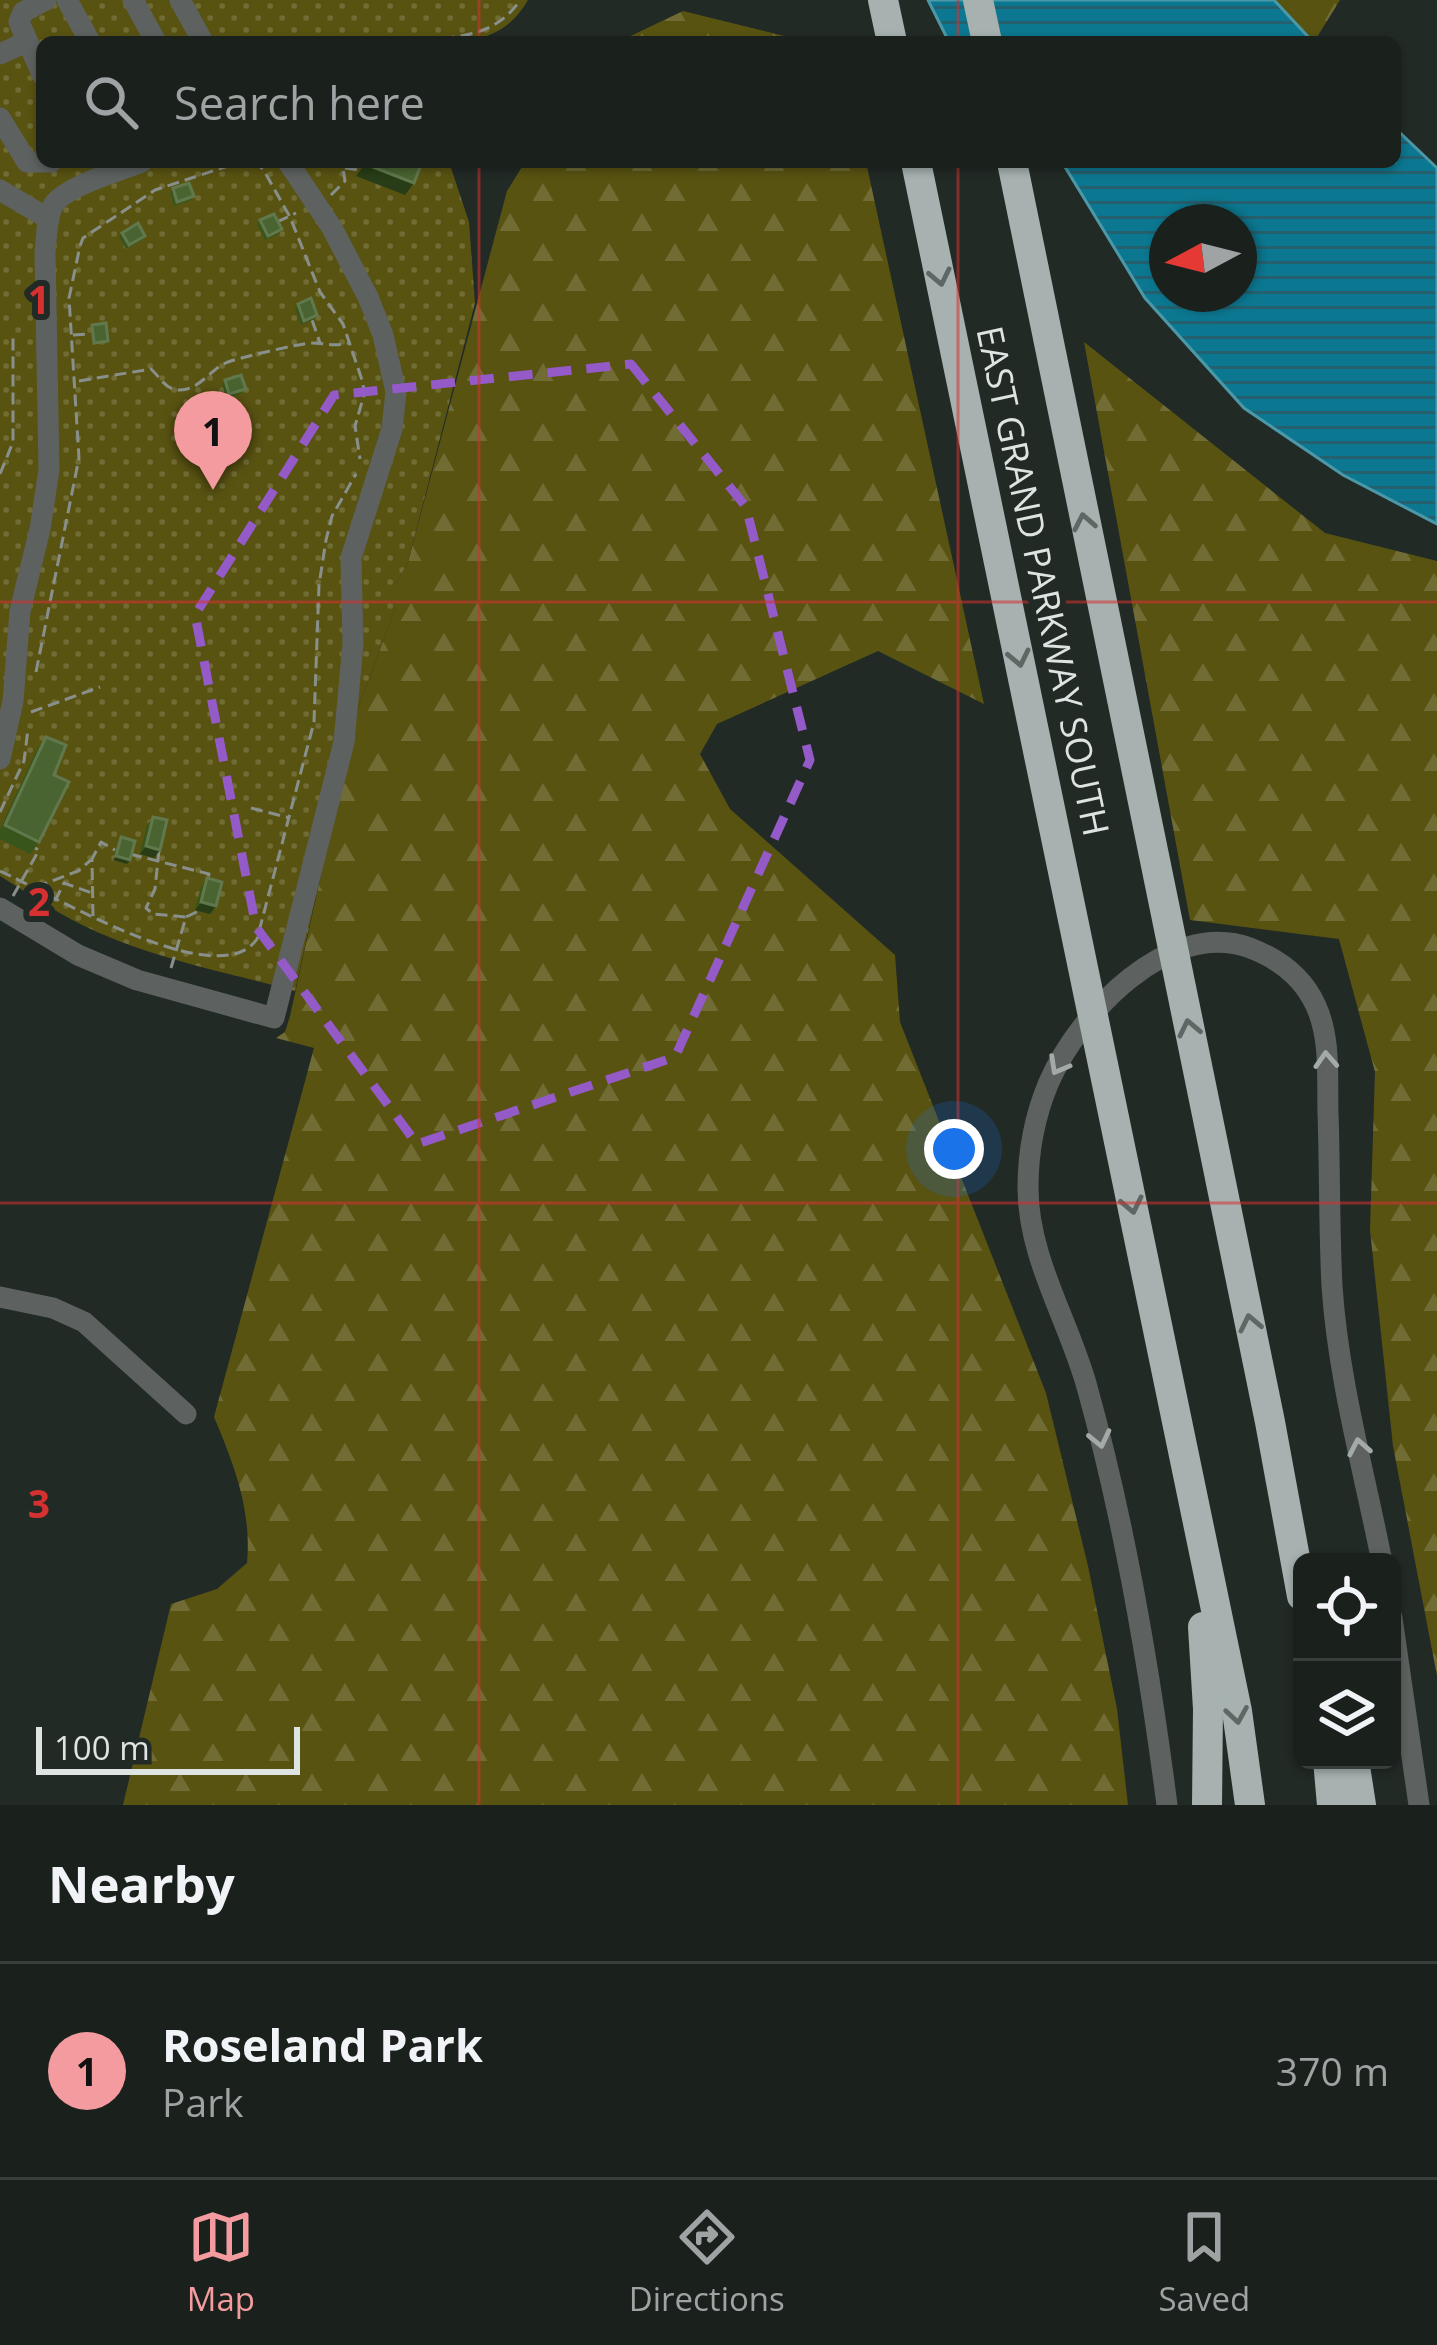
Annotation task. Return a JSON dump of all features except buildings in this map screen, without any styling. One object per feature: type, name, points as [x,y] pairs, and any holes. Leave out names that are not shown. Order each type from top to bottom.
[{"type":"highway","points":[[883,0],[891,36]]},
{"type":"highway","points":[[978,0],[986,36]]},
{"type":"highway","name":"EAST GRAND PARKWAY SOUTH","points":[[917,168],[1237,1711],[1250,1805]]},
{"type":"highway","name":"EAST GRAND PARKWAY SOUTH","points":[[1013,168],[1294,1553]]},
{"type":"highway","points":[[1171,1395],[1205,1654],[1207,1805]]},
{"type":"highway","points":[[1270,1422],[1303,1553]]},
{"type":"highway","points":[[1329,1769],[1332,1805]]},
{"type":"highway","points":[[1355,1769],[1361,1805]]},
{"type":"street","points":[[36,62],[19,22],[23,12],[46,0]]},
{"type":"street","points":[[68,0],[87,36]]},
{"type":"street","points":[[133,0],[153,36]]},
{"type":"street","points":[[180,0],[200,36]]},
{"type":"street","points":[[0,54],[26,42]]},
{"type":"street","points":[[0,118],[27,162],[36,162]]},
{"type":"street","points":[[10,764],[20,611],[49,470],[46,252],[50,219],[55,203],[68,194],[128,168]]},
{"type":"street","points":[[1,909],[78,956],[274,1018],[344,742],[353,644],[351,557],[392,429],[396,392],[368,297],[332,228],[292,168]]},
{"type":"street","points":[[0,190],[50,219]]},
{"type":"street","points":[[1167,1805],[1158,1733],[1100,1436],[1077,1354],[1039,1256],[1028,1192],[1036,1119],[1049,1082],[1070,1046],[1137,974],[1164,954],[1187,945],[1239,944],[1267,955],[1301,981],[1324,1028],[1336,1319],[1380,1553]]},
{"type":"street","points":[[0,1297],[53,1308],[84,1322],[186,1414]]},
{"type":"street","points":[[1398,1661],[1419,1805]]},
{"type":"path","points":[[448,36],[489,30],[505,21],[520,0]]},
{"type":"path","points":[[34,690],[79,458],[69,298],[83,238],[155,190],[225,168]]},
{"type":"path","points":[[0,872],[93,918],[177,949],[230,958],[251,948],[257,939],[314,722],[319,586],[326,540],[332,516],[361,458],[355,425],[364,395],[337,313],[320,292],[290,217],[260,168]]},
{"type":"path","points":[[348,168],[358,170]]},
{"type":"path","points":[[312,320],[321,345]]},
{"type":"path","points":[[74,335],[89,334]]},
{"type":"path","points":[[0,474],[14,442],[13,337]]},
{"type":"path","points":[[77,381],[151,369],[170,388],[181,390],[238,359],[310,343],[350,343]]},
{"type":"path","points":[[0,812],[10,764],[31,712],[100,687]]},
{"type":"path","points":[[10,764],[34,775]]},
{"type":"path","points":[[251,808],[290,818]]},
{"type":"path","points":[[34,888],[77,872],[92,859],[100,842],[209,874],[206,886]]},
{"type":"path","points":[[160,846],[155,890],[146,908],[153,914],[186,917],[197,914],[203,899]]},
{"type":"path","points":[[1,909],[24,880],[39,850],[34,848]]},
{"type":"path","points":[[92,859],[93,918]]},
{"type":"path","points":[[55,901],[64,883],[94,893]]},
{"type":"path","points":[[73,909],[83,892]]},
{"type":"path","points":[[165,987],[186,917]]},
{"type":"highlighted area","points":[[631,364],[746,507],[810,760],[675,1057],[417,1144],[256,927],[195,615],[334,395]]},
{"type":"green space","points":[[0,0],[528,0],[515,18],[485,36],[36,36],[36,168],[451,168],[469,222],[475,303],[408,562],[395,586],[395,609],[357,711],[295,991],[121,942],[72,920],[0,876]]},
{"type":"green space","points":[[1274,0],[1340,0],[1318,36],[1308,36]]},
{"type":"green space","points":[[683,11],[785,36],[631,36]]},
{"type":"green space","points":[[521,168],[867,168],[984,704],[878,651],[717,724],[700,754],[730,809],[895,955],[900,1022],[1046,1393],[1117,1709],[1128,1805],[123,1805],[171,1604],[217,1589],[247,1563],[244,1506],[214,1417],[314,1048],[276,1038],[285,1032],[290,1016],[357,711],[395,609],[395,586],[408,562],[507,191]]},
{"type":"green space","points":[[1084,342],[1325,533],[1437,561],[1437,1676],[1393,1446],[1370,1230],[1375,1072],[1339,939],[1190,920]]},
{"type":"water","points":[[928,0],[1274,0],[1307,36],[946,36]]},
{"type":"water","points":[[1401,134],[1437,168],[1437,524],[1343,475],[1244,408],[1158,312],[1257,312],[1257,204],[1149,204],[1149,302],[1066,168],[1401,168]]},
{"type":"place","name":"Roseland Park","points":[[213,490]]}]
